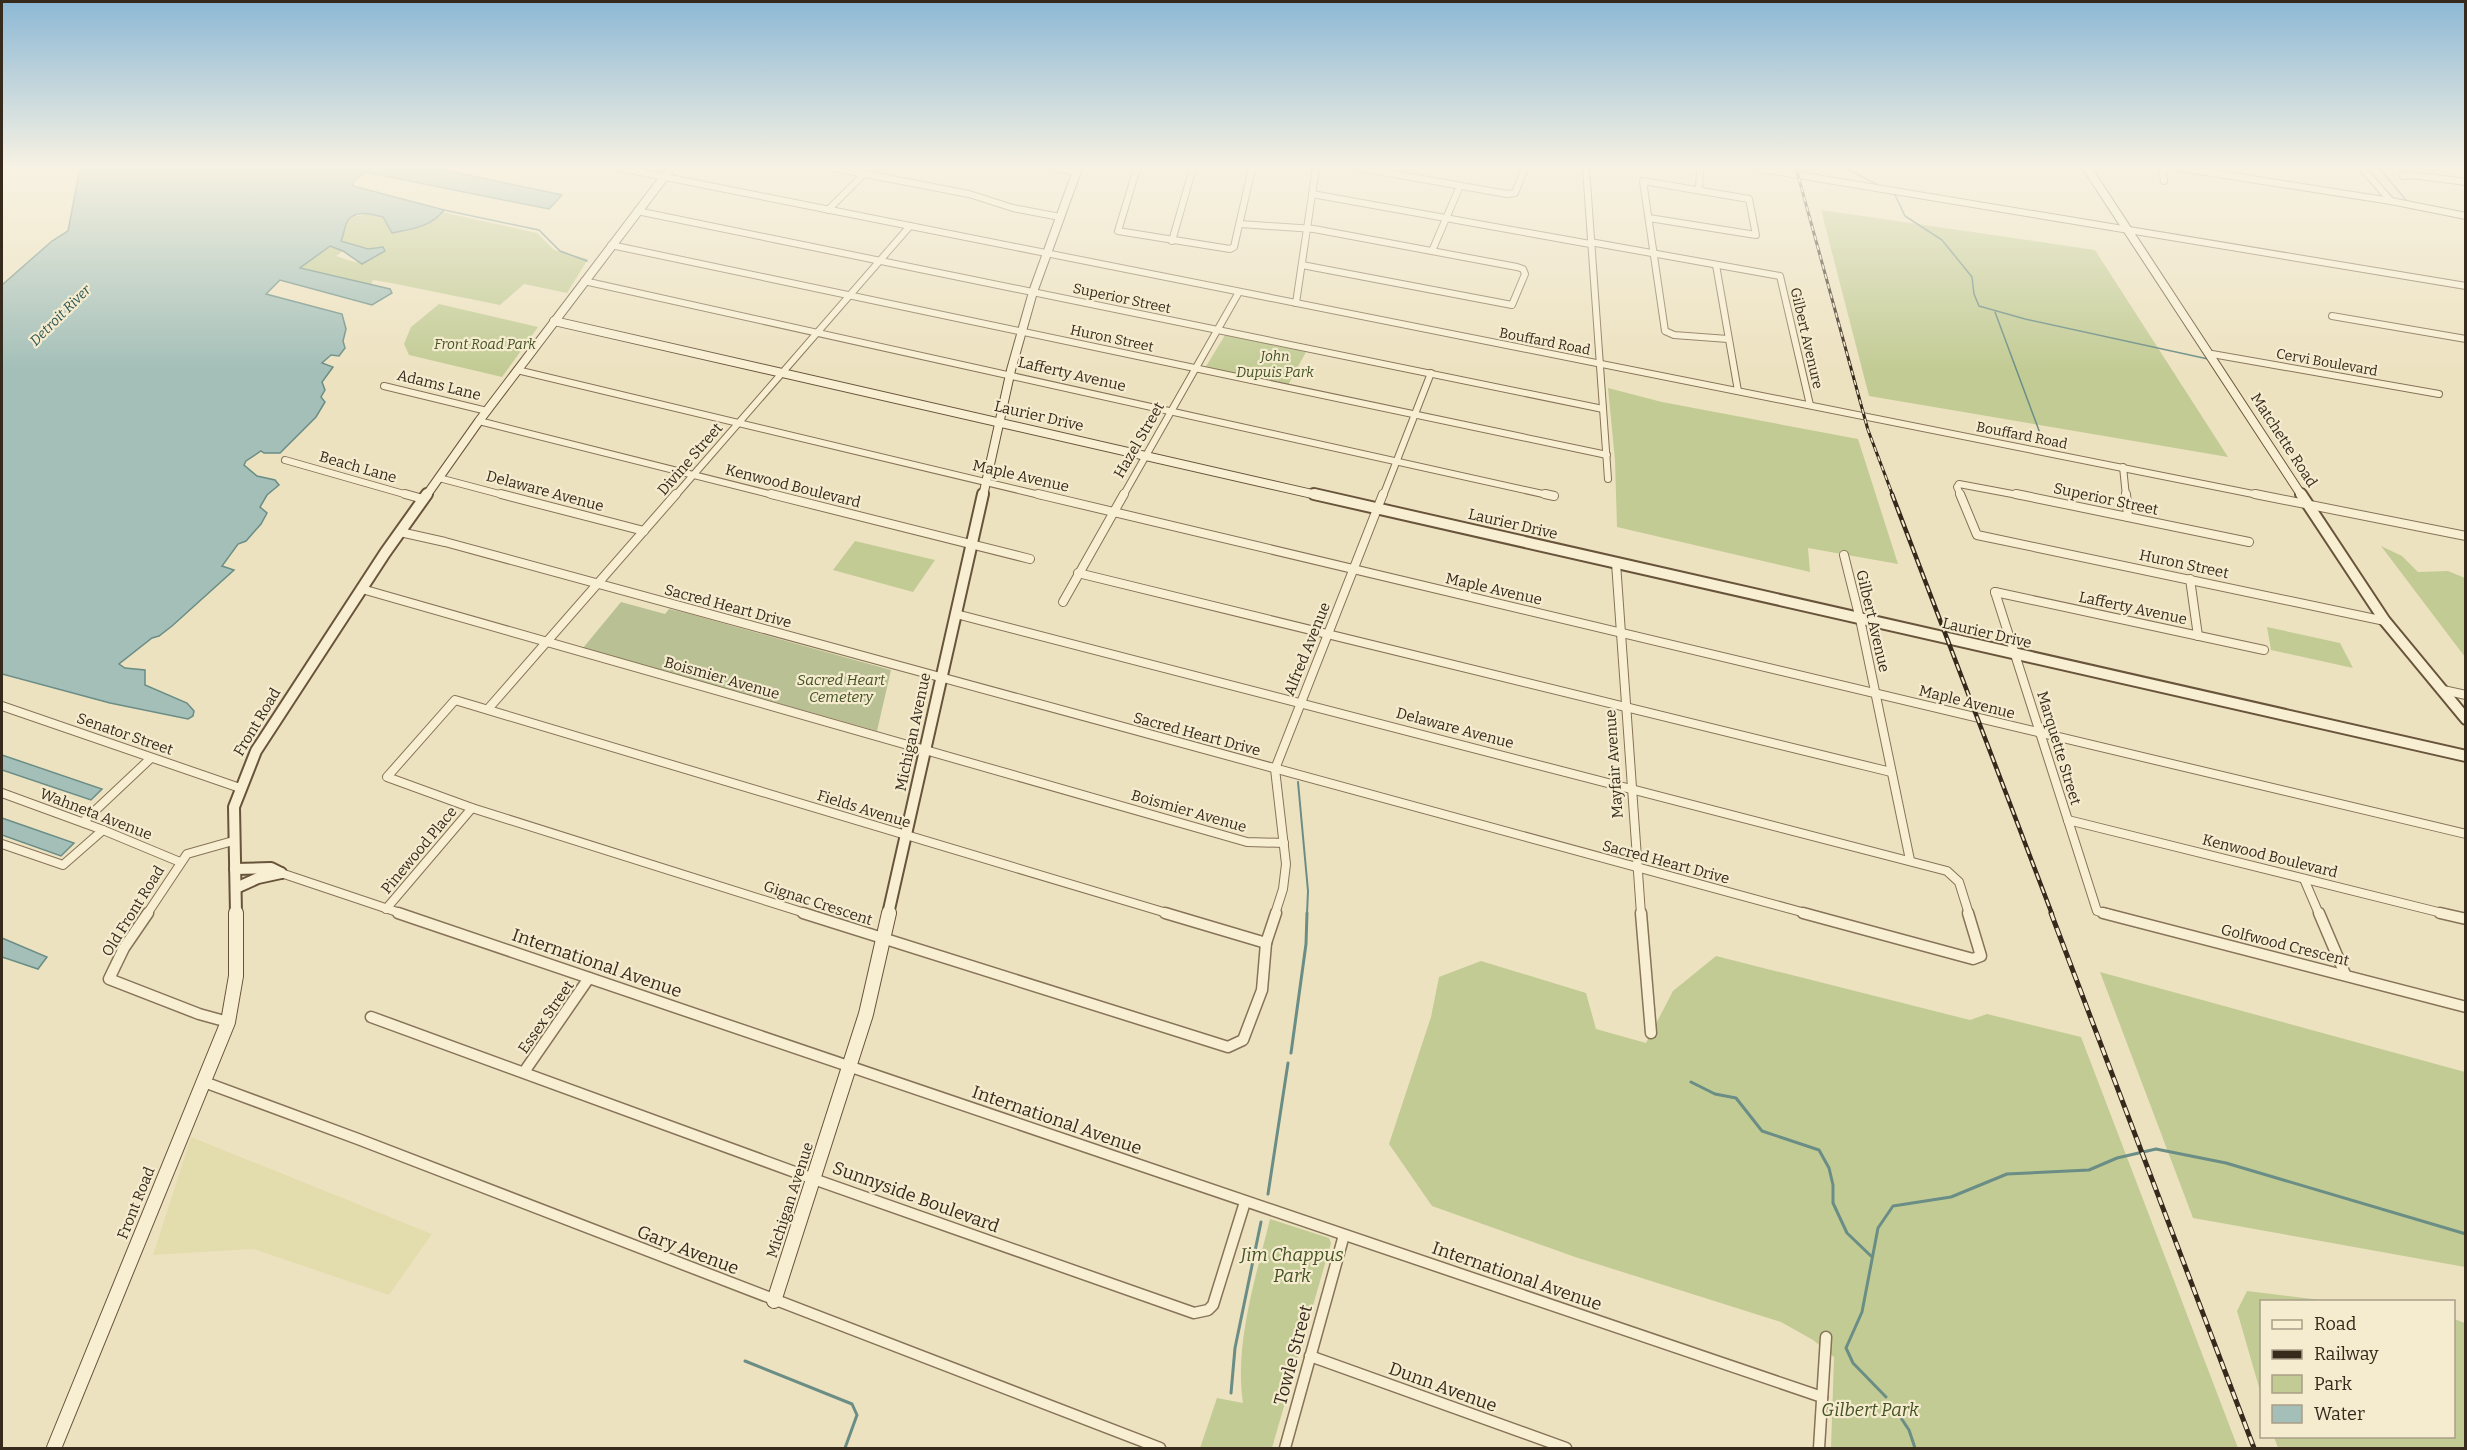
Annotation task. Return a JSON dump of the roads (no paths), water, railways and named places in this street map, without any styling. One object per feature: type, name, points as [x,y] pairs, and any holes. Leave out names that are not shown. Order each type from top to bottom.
[{"type":"street","name":"Front Road","points":[[54,1449],[228,1022],[236,976],[236,888],[233,838],[234,807],[240,788],[264,737],[400,532],[479,421],[619,236]]},
{"type":"street","name":"Superior Street","points":[[758,236],[1603,408]]},
{"type":"street","name":"Divine Street","points":[[488,709],[599,585],[902,236]]},
{"type":"street","name":"Bouffard Road","points":[[958,236],[2466,536]]},
{"type":"street","name":"Michigan Avenue","points":[[774,1301],[866,1014],[1010,374],[1033,292],[1054,236]]},
{"type":"street","points":[[1144,236],[1230,249],[1234,248],[1237,236]]},
{"type":"street","points":[[1173,241],[1174,236]]},
{"type":"street","points":[[1296,303],[1306,236]]},
{"type":"street","points":[[1302,265],[1512,305],[1525,274],[1523,269],[1345,236]]},
{"type":"street","points":[[1432,251],[1439,236]]},
{"type":"street","points":[[1550,236],[1716,265],[1738,391]]},
{"type":"street","points":[[1590,236],[1608,479]]},
{"type":"street","points":[[1651,236],[1666,333],[1728,339]]},
{"type":"street","name":"Matchette Road","points":[[2133,236],[2385,621],[2466,719]]},
{"type":"street","points":[[2163,236],[2466,286]]},
{"type":"street","name":"Huron Street","points":[[611,245],[1607,454]]},
{"type":"street","name":"Gilbert Avenure","points":[[1716,265],[1780,276],[1810,405]]},
{"type":"street","name":"Lafferty Avenue","points":[[584,281],[1554,496]]},
{"type":"street","name":"Hazel Street","points":[[1063,602],[1239,292]]},
{"type":"street","points":[[2332,316],[2466,339]]},
{"type":"street","name":"Laurier Drive","points":[[554,321],[2466,756]]},
{"type":"street","name":"Cervi Boulevard","points":[[2212,354],[2439,394]]},
{"type":"street","name":"Maple Avenue","points":[[517,370],[2466,834]]},
{"type":"street","name":"Alfred Avenue","points":[[1266,944],[1283,890],[1286,864],[1275,769],[1431,374]]},
{"type":"street","name":"Adams Lane","points":[[384,386],[487,411]]},
{"type":"street","name":"Kenwood Boulevard","points":[[479,421],[1030,559]]},
{"type":"street","name":"Beach Lane","points":[[285,460],[423,499]]},
{"type":"street","points":[[2123,467],[2128,517]]},
{"type":"street","name":"Delaware Avenue","points":[[439,478],[644,531]]},
{"type":"street","name":"Superior Street","points":[[1977,535],[1957,487],[1959,484],[2248,542]]},
{"type":"street","name":"Sacred Heart Drive","points":[[400,532],[445,542],[1973,959],[1978,958],[1982,952]]},
{"type":"street","name":"Huron Street","points":[[1977,535],[2385,621]]},
{"type":"street","name":"Gilbert Avenue","points":[[1844,555],[1860,619],[1910,860]]},
{"type":"street","name":"Mayfair Avenue","points":[[1616,563],[1624,708],[1651,1034]]},
{"type":"street","points":[[1078,573],[1891,772]]},
{"type":"street","points":[[2190,579],[2198,636]]},
{"type":"street","name":"Boismier Avenue","points":[[362,589],[1247,842],[1284,843]]},
{"type":"street","name":"Lafferty Avenue","points":[[1995,592],[2264,650]]},
{"type":"street","name":"Marquette Street","points":[[1995,592],[2097,911]]},
{"type":"street","name":"Delaware Avenue","points":[[956,614],[1947,871],[1959,882],[1982,952]]},
{"type":"street","points":[[2441,690],[2466,695]]},
{"type":"street","name":"Fields Avenue","points":[[455,700],[1266,944]]},
{"type":"street","name":"Gignac Crescent","points":[[455,700],[387,777],[472,808],[1228,1047],[1243,1041],[1262,990],[1266,944]]},
{"type":"street","name":"Senator Street","points":[[2,706],[240,788]]},
{"type":"street","points":[[83,822],[151,758]]},
{"type":"street","name":"Wahneta Avenue","points":[[2,793],[83,822],[180,862]]},
{"type":"street","name":"Pinewood Place","points":[[386,909],[472,808]]},
{"type":"street","name":"Kenwood Boulevard","points":[[2068,820],[2466,919]]},
{"type":"street","points":[[2,844],[63,865],[103,830]]},
{"type":"street","name":"Old Front Road","points":[[228,1022],[199,1014],[109,979],[124,948],[186,854],[233,838]]},
{"type":"street","points":[[235,869],[271,868],[281,873]]},
{"type":"street","points":[[236,888],[258,878],[281,873]]},
{"type":"street","name":"International Avenue","points":[[281,873],[1822,1397]]},
{"type":"street","points":[[2304,879],[2345,974]]},
{"type":"street","name":"Golfwood Crescent","points":[[2097,911],[2466,1006]]},
{"type":"street","name":"Essex Street","points":[[524,1072],[589,978]]},
{"type":"street","name":"Sunnyside Boulevard","points":[[371,1017],[815,1177],[822,1182],[1194,1313],[1200,1313],[1213,1305],[1245,1202]]},
{"type":"street","name":"Gary Avenue","points":[[204,1082],[358,1139],[1160,1449]]},
{"type":"street","name":"Towle Street","points":[[1285,1449],[1344,1235]]},
{"type":"street","points":[[1819,1449],[1826,1337]]},
{"type":"street","name":"Dunn Avenue","points":[[1310,1356],[1566,1449]]},
{"type":"water","name":"Detroit River","points":[[61,236],[343,236],[341,241],[368,249],[383,247],[385,251],[362,264],[343,251],[330,246],[300,268],[390,289],[392,293],[372,305],[280,280],[266,294],[342,314],[346,329],[343,341],[345,348],[339,356],[331,355],[322,363],[333,367],[322,382],[325,390],[321,397],[325,402],[316,417],[280,453],[261,451],[246,461],[244,465],[257,476],[275,480],[279,485],[267,495],[260,507],[267,513],[261,524],[246,541],[238,544],[222,566],[234,570],[172,626],[159,636],[152,638],[119,664],[125,668],[145,670],[145,685],[187,703],[194,711],[193,716],[188,719],[110,703],[2,674],[2,285]]},
{"type":"water","points":[[2,755],[102,789],[91,800],[2,770]]},
{"type":"water","points":[[2,818],[74,843],[61,856],[2,835]]},
{"type":"water","points":[[2,938],[47,957],[38,969],[2,957]]},
{"type":"waterway","points":[[545,236],[560,251],[587,261]]},
{"type":"waterway","points":[[1935,236],[1942,240],[1972,277],[1974,294],[1979,306],[2025,319],[2208,359]]},
{"type":"waterway","points":[[1995,312],[2044,444]]},
{"type":"waterway","points":[[1298,782],[1308,891],[1307,914]]},
{"type":"waterway","points":[[1291,1053],[1306,944],[1307,913]]},
{"type":"waterway","points":[[1268,1194],[1288,1063]]},
{"type":"waterway","points":[[1691,1082],[1715,1094],[1736,1098],[1762,1131],[1819,1150],[1829,1168],[1833,1185],[1833,1203],[1847,1233],[1871,1256]]},
{"type":"waterway","points":[[1886,1397],[1853,1363],[1846,1348],[1862,1312],[1878,1228],[1893,1206],[1951,1197],[2007,1174],[2089,1170],[2117,1158],[2156,1149],[2226,1163],[2466,1234]]},
{"type":"waterway","points":[[1231,1393],[1235,1348],[1261,1222]]},
{"type":"waterway","points":[[745,1361],[852,1404],[857,1415],[845,1448]]},
{"type":"waterway","points":[[1897,1412],[1909,1430],[1915,1448]]},
{"type":"railway","points":[[1815,236],[1868,430],[1893,496]]},
{"type":"railway","points":[[1892,494],[2052,914]]},
{"type":"railway","points":[[2051,913],[2254,1448]]},
{"type":"park label","name":"Front Road Park","points":[[485,344]]},
{"type":"park label","name":"John Dupuis Park","points":[[1275,364]]},
{"type":"park label","name":"Sacred Heart Cemetery","points":[[841,688]]},
{"type":"park label","name":"Jim Chappus Park","points":[[1292,1265]]},
{"type":"park label","name":"Gilbert Park","points":[[1870,1410]]}]
